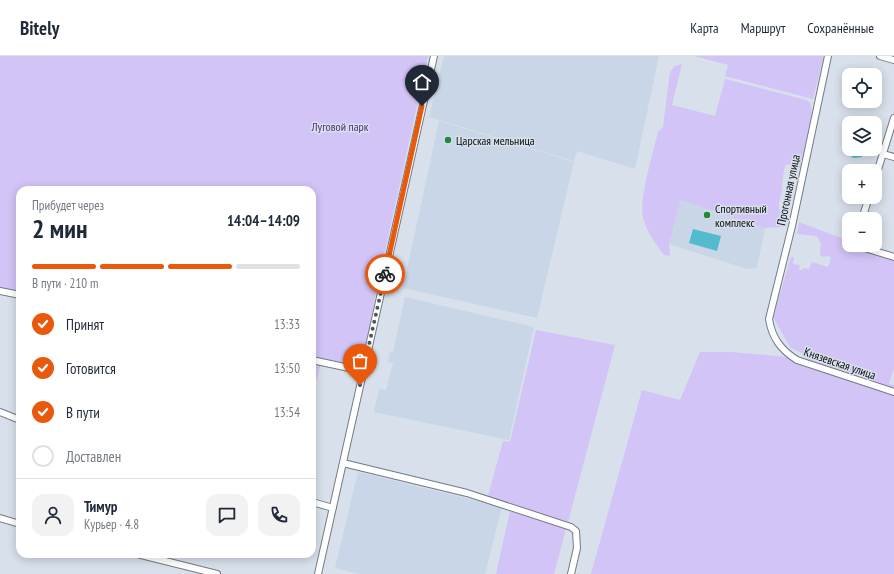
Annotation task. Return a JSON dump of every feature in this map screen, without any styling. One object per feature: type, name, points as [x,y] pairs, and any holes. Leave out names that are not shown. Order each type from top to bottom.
[{"type":"street","points":[[318,574],[434,56]]},
{"type":"street","name":"Прогонная улица","points":[[770,328],[768,319],[792,226],[828,56]]},
{"type":"street","points":[[880,56],[894,60]]},
{"type":"street","points":[[880,164],[894,118]]},
{"type":"street","points":[[883,154],[894,157]]},
{"type":"street","points":[[878,252],[894,257]]},
{"type":"street","points":[[0,291],[16,294]]},
{"type":"street","name":"Князевская улица","points":[[770,328],[776,341],[785,352],[797,360],[894,392]]},
{"type":"street","points":[[316,361],[364,371]]},
{"type":"street","points":[[0,412],[16,418]]},
{"type":"street","points":[[343,463],[467,493],[571,527],[576,531],[578,539],[570,574]]},
{"type":"street","points":[[316,503],[333,508]]},
{"type":"street","points":[[0,518],[16,523]]},
{"type":"street","points":[[153,558],[217,574]]},
{"type":"shaded area","points":[[444,56],[659,56],[635,169],[577,151],[574,161],[429,117]]},
{"type":"shaded area","points":[[439,121],[574,162],[537,318],[403,288]]},
{"type":"shaded area","points":[[681,200],[765,228],[757,268],[747,269],[669,244]]},
{"type":"shaded area","points":[[405,297],[534,327],[509,440],[374,412],[379,389],[386,390],[393,363],[388,362],[390,351],[393,352]]},
{"type":"shaded area","points":[[358,472],[502,507],[485,574],[359,574],[335,568]]},
{"type":"green space","name":"Луговой парк","points":[[0,56],[428,56],[376,292],[362,367],[316,357],[316,186],[16,186],[16,291],[0,288]]},
{"type":"green space","points":[[694,56],[824,56],[813,99],[725,76],[728,65]]},
{"type":"green space","points":[[682,64],[672,105],[715,116],[725,79],[806,100],[810,103],[812,112],[800,168],[786,164],[784,170],[779,210],[786,216],[786,223],[784,227],[765,228],[681,200],[669,244],[670,256],[664,255],[651,237],[644,222],[642,209],[650,163],[658,132],[663,127],[670,72],[675,66]]},
{"type":"green space","points":[[799,222],[842,238],[842,252],[880,252],[894,257],[894,368],[889,384],[894,385],[894,574],[591,574],[642,390],[680,400],[700,352],[731,352],[813,359],[790,347],[773,317],[791,257],[794,257],[793,264],[800,265],[799,270],[804,268],[809,269],[812,262],[828,267],[831,258],[829,256],[823,257],[820,255],[821,244],[817,236],[797,234]]},
{"type":"green space","points":[[536,330],[615,345],[568,522],[488,496],[503,441],[510,442]]},
{"type":"green space","points":[[316,362],[321,363],[316,382]]},
{"type":"green space","points":[[510,511],[566,529],[554,574],[496,574]]},
{"type":"water","points":[[850,156],[862,156],[862,157],[854,158]]},
{"type":"water","points":[[693,229],[721,236],[717,251],[689,243]]},
{"type":"way so far","points":[[360,385],[385,274]]},
{"type":"place","name":"Царская мельница","points":[[448,140]]},
{"type":"place","name":"Спортивный комплекс","points":[[707,215]]},
{"type":"route","points":[[385,274],[422,106]]}]
